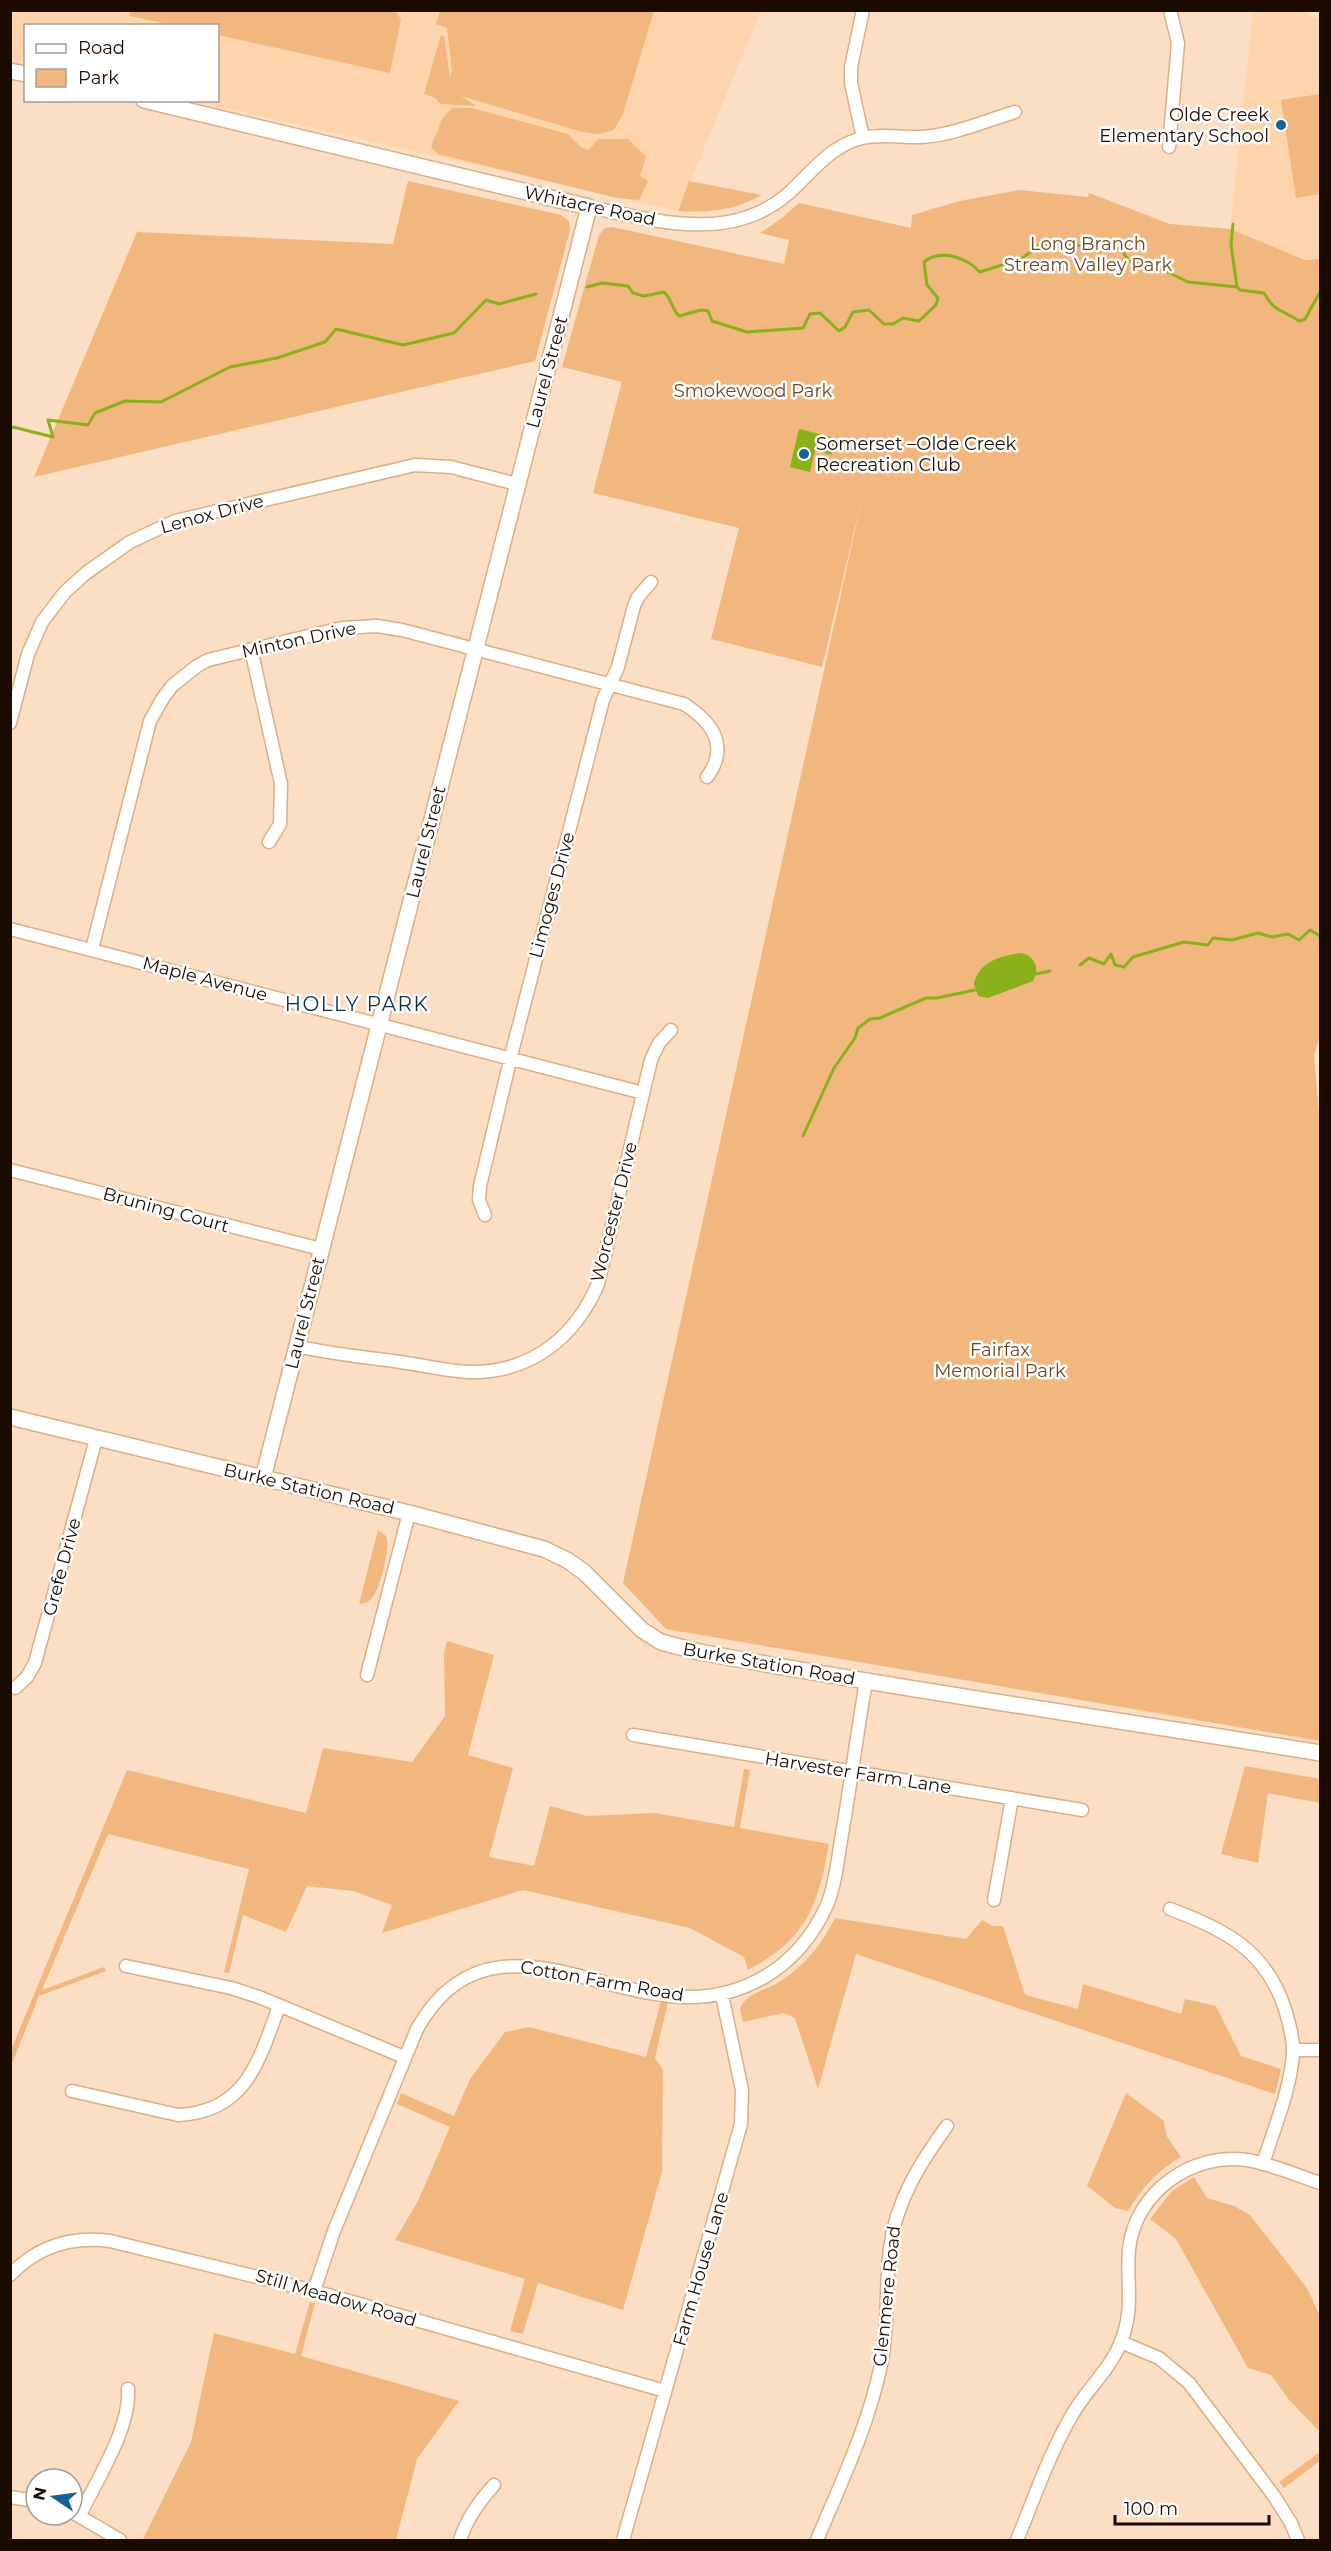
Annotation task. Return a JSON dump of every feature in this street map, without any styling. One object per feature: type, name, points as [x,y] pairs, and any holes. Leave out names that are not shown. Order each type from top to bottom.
[{"type":"street","points":[[863,10],[851,67],[851,83],[863,138]]},
{"type":"street","points":[[1169,147],[1178,43],[1170,10]]},
{"type":"street","name":"Whitacre Road","points":[[152,102],[589,207],[687,225],[711,225],[736,221],[774,204],[828,154],[863,138],[938,135],[1015,112]]},
{"type":"street","name":"Laurel Street","points":[[263,1478],[300,1346],[321,1249],[589,207]]},
{"type":"street","name":"Lenox Drive","points":[[10,723],[34,638],[53,606],[65,592],[110,555],[151,531],[193,516],[415,465],[451,467],[517,484]]},
{"type":"street","name":"Limoges Drive","points":[[485,1215],[479,1200],[480,1186],[609,684],[618,667],[634,606],[638,597],[651,582]]},
{"type":"street","name":"Minton Drive","points":[[92,949],[146,735],[156,709],[172,686],[197,666],[219,657],[342,628],[366,626],[402,630],[670,699],[696,712],[711,729],[717,744],[717,761],[707,777]]},
{"type":"street","points":[[251,649],[281,784],[280,824],[269,842]]},
{"type":"street","name":"Maple Avenue","points":[[10,929],[643,1093]]},
{"type":"street","name":"Worcester Drive","points":[[300,1346],[476,1372],[516,1365],[552,1347],[574,1327],[586,1311],[598,1284],[651,1060],[658,1043],[670,1030]]},
{"type":"street","name":"Bruning Court","points":[[10,1170],[321,1249]]},
{"type":"street","name":"Burke Station Road","points":[[10,1417],[409,1513],[551,1551],[584,1572],[642,1630],[670,1645],[699,1653],[866,1682],[1320,1753]]},
{"type":"street","name":"Grefe Drive","points":[[15,1688],[27,1677],[35,1663],[96,1439]]},
{"type":"street","points":[[367,1675],[409,1513]]},
{"type":"street","name":"Cotton Farm Road","points":[[314,2291],[334,2231],[404,2057],[422,2019],[441,1997],[468,1978],[499,1967],[534,1966],[667,1996],[722,1995],[760,1980],[781,1966],[801,1947],[818,1922],[834,1882],[866,1682]]},
{"type":"street","name":"Harvester Farm Lane","points":[[633,1735],[1082,1810]]},
{"type":"street","points":[[994,1900],[1012,1798]]},
{"type":"street","points":[[1170,1909],[1223,1931],[1257,1960],[1272,1980],[1282,2000],[1293,2050],[1286,2093],[1263,2164]]},
{"type":"street","points":[[126,1966],[231,1988],[404,2057]]},
{"type":"street","name":"Farm House Lane","points":[[622,2541],[741,2124],[742,2090],[722,1995]]},
{"type":"street","points":[[72,2091],[178,2115],[212,2110],[232,2098],[248,2081],[279,2006]]},
{"type":"street","points":[[1293,2050],[1320,2050]]},
{"type":"street","name":"Glenmere Road","points":[[817,2541],[857,2446],[872,2400],[885,2339],[890,2250],[898,2209],[918,2168],[947,2126]]},
{"type":"street","points":[[1017,2541],[1062,2432],[1074,2412],[1104,2373],[1121,2342],[1130,2301],[1131,2241],[1138,2218],[1150,2198],[1173,2177],[1202,2163],[1233,2159],[1263,2164],[1320,2183]]},
{"type":"street","name":"Still Meadow Road","points":[[10,2275],[32,2256],[46,2248],[62,2242],[94,2239],[239,2271],[665,2391]]},
{"type":"street","points":[[1121,2342],[1159,2358],[1189,2383],[1274,2496],[1292,2523],[1298,2541]]},
{"type":"street","points":[[84,2499],[124,2423],[129,2405],[128,2389]]},
{"type":"street","points":[[460,2541],[467,2520],[494,2485]]},
{"type":"street","points":[[84,2519],[120,2541]]},
{"type":"shaded area","points":[[11,11],[761,11],[678,211],[198,102],[219,102],[219,24],[24,24],[24,62],[11,58]]},
{"type":"shaded area","name":"Olde Creek Elementary School","points":[[1253,11],[1299,11],[1320,20],[1320,259],[1305,260],[1230,229]]},
{"type":"shaded area","points":[[799,429],[836,438],[832,455],[815,451],[810,472],[790,467]]},
{"type":"shaded area","points":[[1022,953],[1030,957],[1035,964],[1036,972],[1033,981],[988,998],[978,996],[974,984],[980,970],[999,958]]},
{"type":"green space","points":[[395,10],[401,20],[390,73],[219,35],[219,24],[167,24],[130,16],[130,11]]},
{"type":"green space","points":[[440,10],[654,11],[623,114],[614,130],[599,134],[582,132],[461,96],[476,106],[441,104],[435,98],[424,94],[441,35],[444,36],[450,77],[452,71],[447,28],[436,24]]},
{"type":"green space","points":[[1320,94],[1320,194],[1296,198],[1281,100]]},
{"type":"green space","points":[[452,108],[472,108],[568,134],[582,148],[589,150],[598,139],[628,139],[646,157],[640,176],[648,181],[639,200],[617,198],[438,154],[431,147],[442,119]]},
{"type":"green space","points":[[408,181],[561,215],[569,221],[570,230],[535,361],[34,477],[137,232],[393,244]]},
{"type":"green space","points":[[689,181],[761,195],[741,205],[721,210],[678,211]]},
{"type":"green space","name":"Fairfax Memorial Park","points":[[1019,190],[1088,197],[1089,193],[1170,224],[1230,229],[1305,260],[1320,259],[1320,1036],[1314,1055],[1320,1125],[1320,1741],[666,1629],[623,1583],[862,498],[822,667],[711,639],[739,528],[593,493],[622,382],[562,367],[599,235],[605,228],[612,227],[784,264],[789,240],[760,233],[799,203],[911,228],[912,215],[960,201]]},
{"type":"green space","points":[[378,1530],[386,1536],[387,1541],[384,1568],[372,1598],[359,1604]]},
{"type":"green space","points":[[447,1641],[494,1655],[468,1755],[513,1768],[489,1857],[534,1866],[550,1806],[587,1816],[655,1813],[734,1827],[744,1769],[750,1770],[740,1828],[829,1844],[814,1903],[797,1933],[784,1946],[748,1970],[744,1957],[690,1928],[523,1890],[382,1933],[392,1905],[353,1891],[307,1886],[286,1932],[243,1915],[229,1973],[224,1972],[249,1869],[108,1834],[42,1990],[104,1967],[106,1971],[39,1996],[11,2066],[11,2050],[127,1770],[306,1813],[323,1748],[412,1762],[445,1716],[444,1653]]},
{"type":"green space","points":[[1245,1766],[1320,1779],[1320,1803],[1268,1793],[1258,1863],[1221,1854]]},
{"type":"green space","points":[[835,1918],[966,1939],[982,1920],[993,1926],[1003,1926],[1025,1995],[1078,2009],[1083,1984],[1181,2014],[1185,1999],[1216,2006],[1241,2056],[1281,2069],[1275,2094],[856,1954],[818,2089],[795,2018],[783,2013],[743,2022],[740,2009],[746,1999],[781,1981],[798,1968],[819,1945]]},
{"type":"green space","points":[[661,2001],[668,2002],[655,2058],[663,2070],[662,2172],[623,2310],[538,2283],[523,2334],[510,2331],[525,2279],[395,2240],[418,2201],[450,2127],[397,2104],[401,2093],[454,2116],[470,2079],[505,2032],[529,2027],[646,2057]]},
{"type":"green space","points":[[1126,2093],[1164,2121],[1166,2135],[1181,2157],[1151,2180],[1128,2211],[1115,2208],[1087,2186]]},
{"type":"green space","points":[[1194,2177],[1207,2198],[1234,2206],[1250,2215],[1307,2288],[1320,2316],[1320,2432],[1290,2401],[1271,2375],[1248,2368],[1176,2239],[1150,2219],[1172,2191]]},
{"type":"green space","points":[[310,2302],[315,2303],[301,2356],[459,2401],[417,2459],[396,2540],[143,2539],[191,2442],[214,2333],[295,2354]]},
{"type":"green space","points":[[1320,2452],[1320,2461],[1284,2488],[1279,2482]]},
{"type":"waterway","points":[[1233,224],[1231,245],[1237,287]]},
{"type":"waterway","points":[[587,287],[602,283],[628,286],[633,293],[644,296],[664,292],[679,316],[701,310],[708,311],[712,321],[747,332],[803,328],[810,314],[820,313],[839,331],[845,327],[853,312],[869,310],[884,324],[893,324],[903,318],[919,321],[936,305],[938,298],[927,285],[924,262],[931,258],[954,256],[980,272],[1021,259],[1040,245],[1052,243],[1077,245],[1098,251],[1120,248],[1129,261],[1170,273],[1188,282],[1237,287],[1240,290],[1264,293],[1276,308],[1299,321],[1305,319],[1320,292]]},
{"type":"waterway","points":[[10,429],[13,427],[53,437],[48,420],[88,425],[95,413],[125,401],[161,402],[230,367],[277,358],[325,342],[336,329],[403,345],[454,333],[486,300],[499,304],[536,294]]},
{"type":"waterway","points":[[1080,965],[1089,958],[1104,964],[1111,954],[1115,965],[1124,967],[1133,957],[1184,942],[1208,945],[1213,938],[1232,940],[1258,933],[1272,937],[1288,934],[1299,940],[1310,930],[1320,936]]},
{"type":"waterway","points":[[1036,974],[1050,971]]},
{"type":"waterway","points":[[803,1136],[834,1068],[855,1038],[858,1028],[870,1019],[880,1018],[926,998],[975,990]]},
{"type":"place","name":"Olde Creek Elementary School","points":[[1281,125]]},
{"type":"place","name":"Somerset –Olde Creek Recreation Club","points":[[804,454]]},
{"type":"district","name":"HOLLY PARK","points":[[357,1004]]},
{"type":"park label","name":"Long Branch Stream Valley Park","points":[[1088,254]]},
{"type":"park label","name":"Smokewood Park","points":[[753,391]]}]
